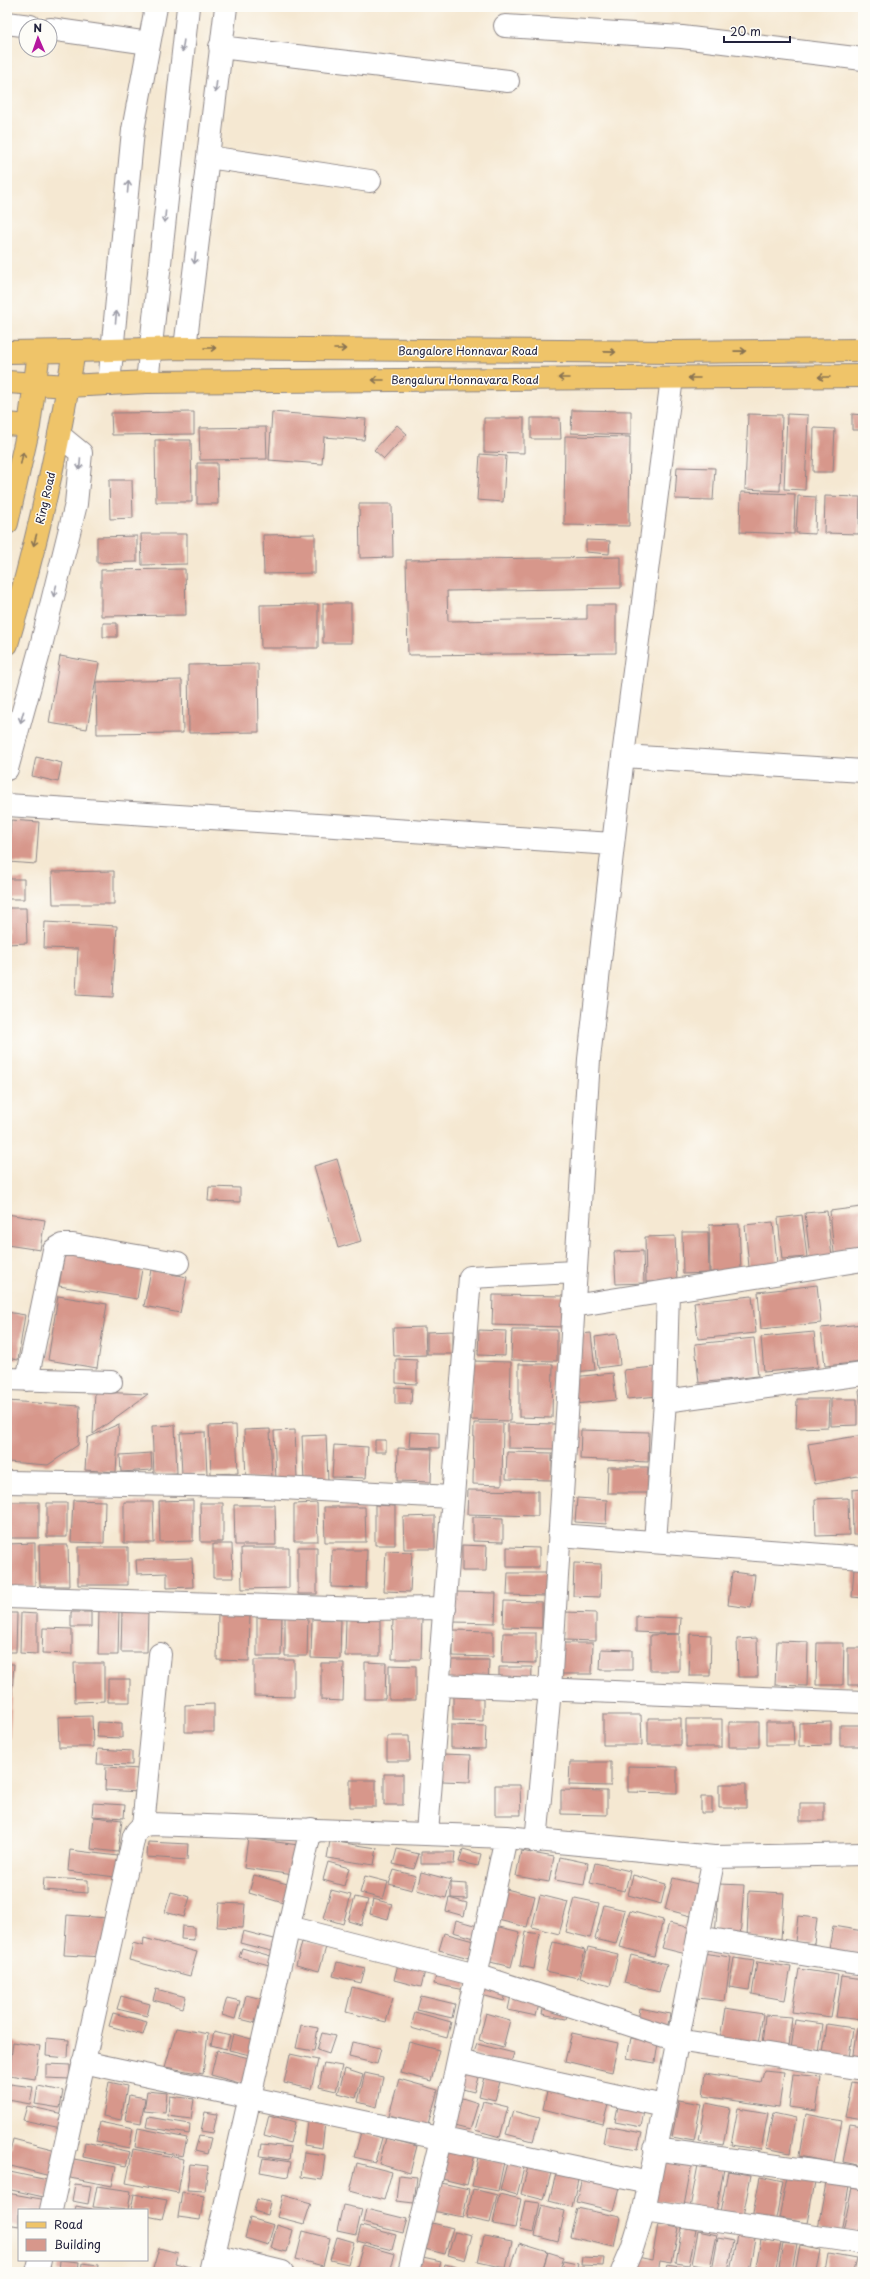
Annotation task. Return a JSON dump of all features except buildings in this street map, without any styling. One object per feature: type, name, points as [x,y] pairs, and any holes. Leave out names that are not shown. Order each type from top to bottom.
[{"type":"main road","name":"Bangalore Honnavar Road","points":[[7,352],[112,351],[185,348],[672,352],[863,350]]},
{"type":"main road","name":"Ring Road","points":[[7,644],[39,526],[59,435],[74,351]]},
{"type":"main road","points":[[7,523],[29,426],[39,352]]},
{"type":"main road","name":"Bengaluru Honnavara Road","points":[[7,382],[68,386],[147,382],[863,376]]},
{"type":"main road","points":[[7,424],[29,426]]},
{"type":"street","points":[[109,384],[133,130],[156,7]]},
{"type":"street","points":[[147,382],[188,7]]},
{"type":"street","points":[[185,348],[226,7]]},
{"type":"street","points":[[7,23],[18,24]]},
{"type":"street","points":[[505,26],[682,37],[863,59]]},
{"type":"street","points":[[58,30],[149,43]]},
{"type":"street","points":[[220,47],[508,81]]},
{"type":"street","points":[[208,157],[370,181]]},
{"type":"street","points":[[536,1842],[550,1689],[589,1059],[623,756],[672,378]]},
{"type":"street","points":[[7,769],[41,646],[76,504],[81,453],[59,435]]},
{"type":"street","points":[[623,756],[863,771]]},
{"type":"street","points":[[7,805],[613,844]]},
{"type":"street","points":[[111,1382],[17,1380],[54,1250],[62,1245],[73,1244],[178,1263]]},
{"type":"street","points":[[573,1306],[863,1260]]},
{"type":"street","points":[[427,1833],[445,1608],[451,1497],[470,1277],[575,1272]]},
{"type":"street","points":[[655,1542],[665,1401],[668,1291]]},
{"type":"street","points":[[665,1401],[863,1374]]},
{"type":"street","points":[[7,1482],[246,1486],[451,1497]]},
{"type":"street","points":[[559,1535],[863,1558]]},
{"type":"street","points":[[7,1598],[364,1609],[445,1608]]},
{"type":"street","points":[[143,1826],[160,1654]]},
{"type":"street","points":[[439,1685],[863,1702]]},
{"type":"street","points":[[51,2209],[134,1836],[138,1829],[143,1826],[151,1824],[506,1837],[536,1842],[714,1857],[863,1854]]},
{"type":"street","points":[[282,2272],[212,2263],[312,1829]]},
{"type":"street","points":[[409,2272],[441,2139],[506,1837]]},
{"type":"street","points":[[622,2272],[632,2249],[644,2210],[714,1857]]},
{"type":"street","points":[[289,1927],[476,1975],[677,2040],[863,2069]]},
{"type":"street","points":[[698,1937],[863,1964]]},
{"type":"street","points":[[458,2061],[664,2106]]},
{"type":"street","points":[[83,2062],[649,2183]]},
{"type":"street","points":[[655,2149],[863,2178]]},
{"type":"street","points":[[644,2210],[863,2243]]},
{"type":"street","points":[[38,2272],[40,2261]]}]
